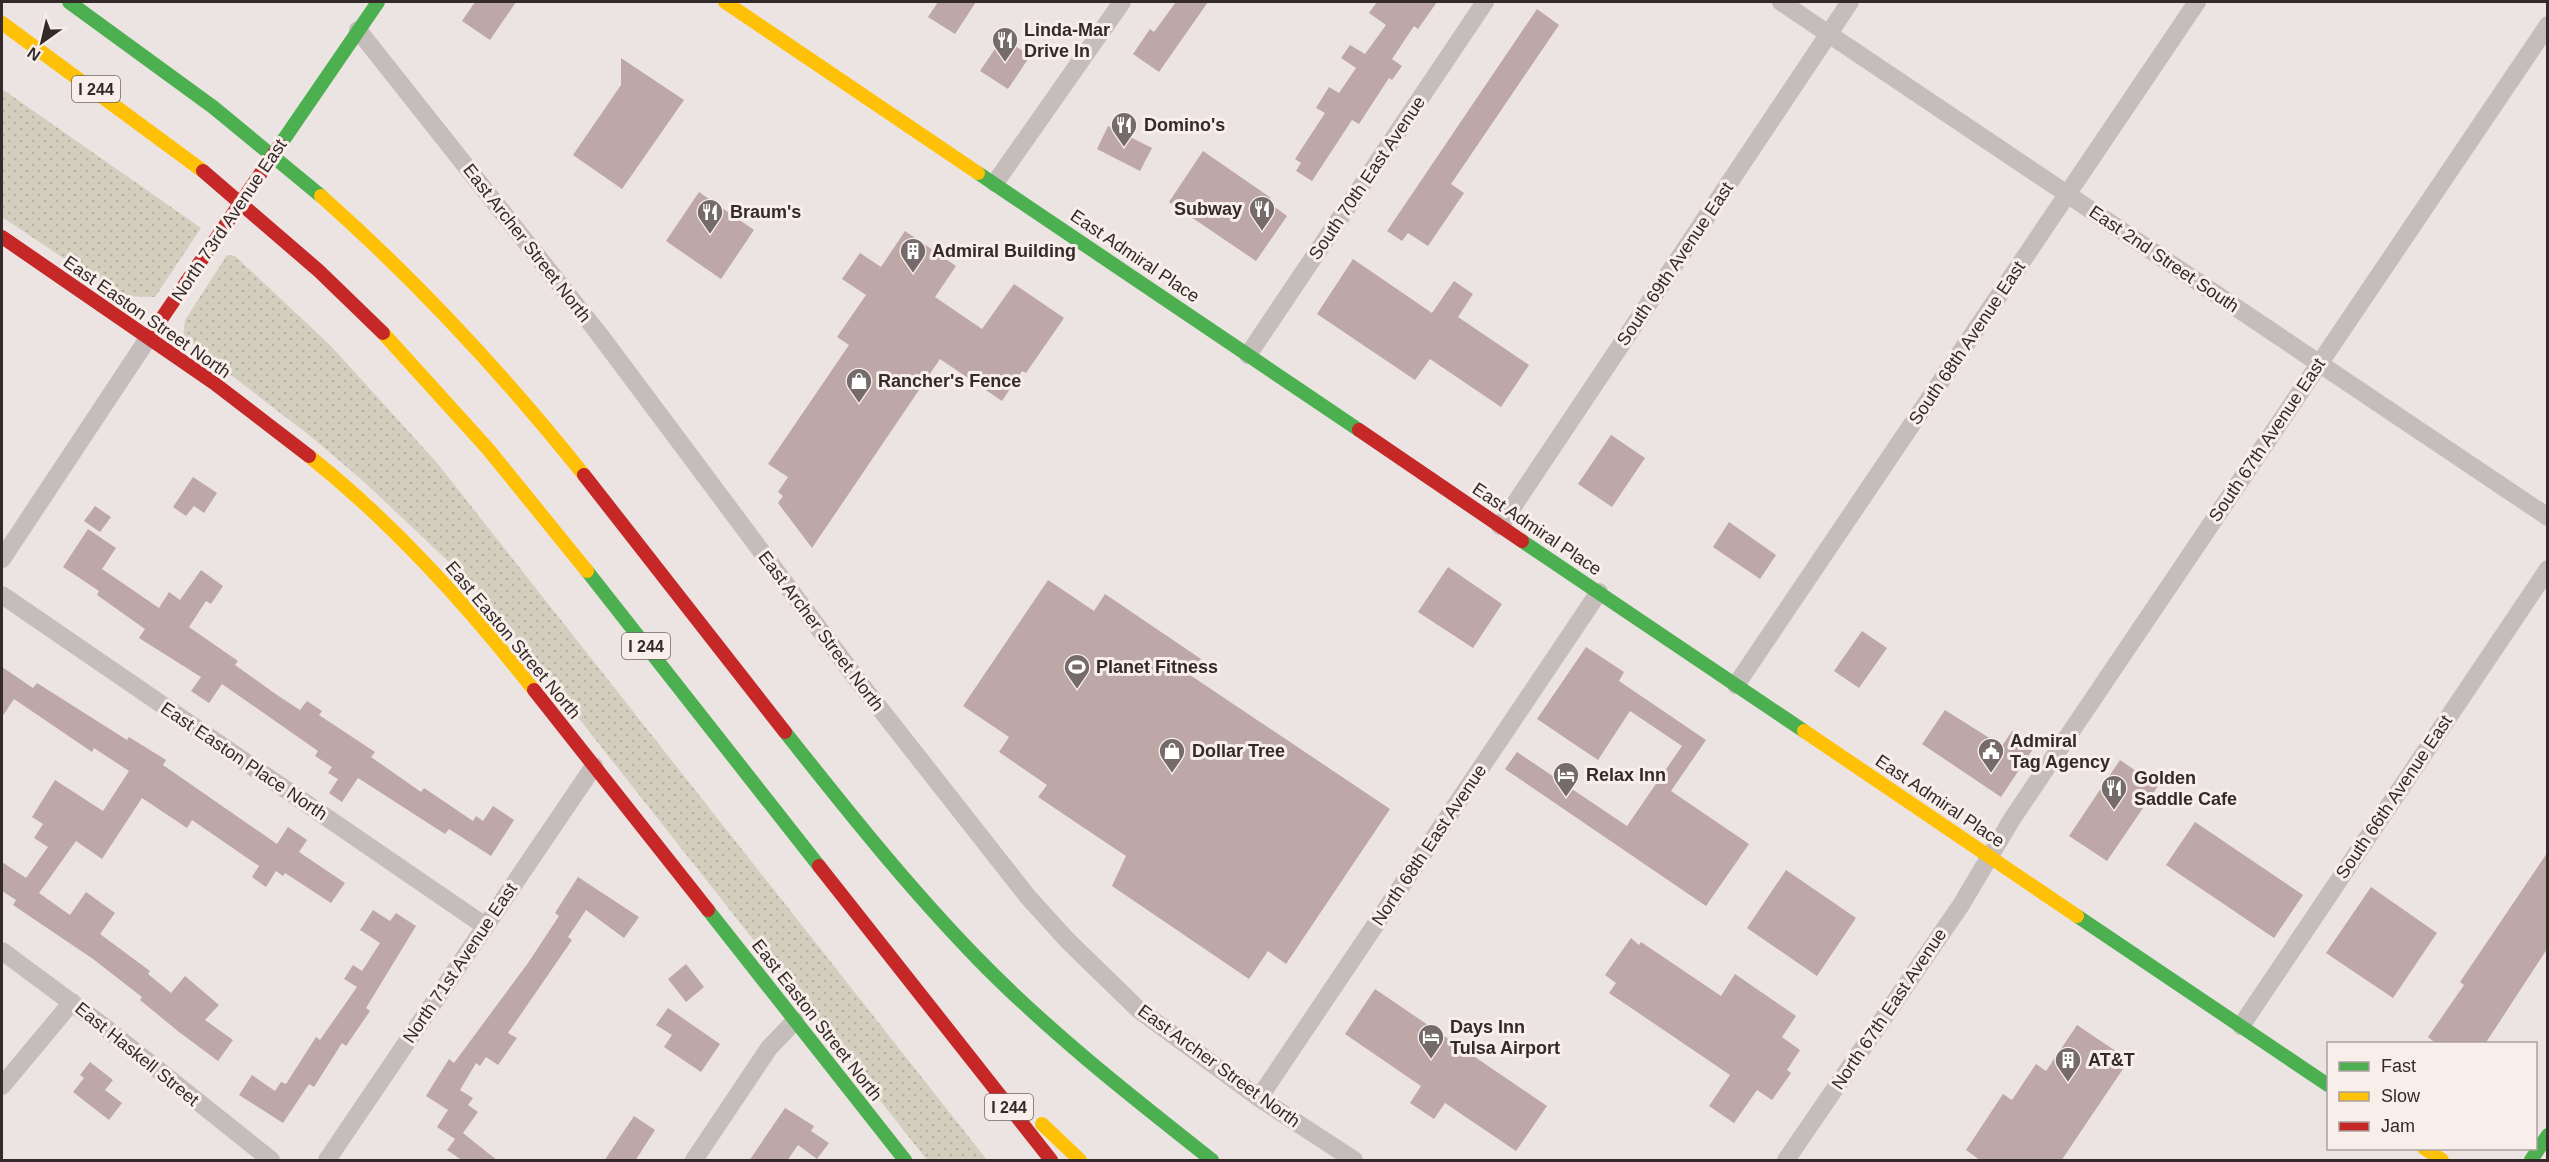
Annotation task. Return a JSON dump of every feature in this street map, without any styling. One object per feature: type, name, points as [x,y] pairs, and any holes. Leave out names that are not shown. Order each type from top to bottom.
[{"type":"main road","points":[[69,2],[153,59],[293,171],[435,304],[551,433],[786,735],[948,928],[1012,993],[1116,1084],[1212,1161]]},
{"type":"main road","name":"North 73rd Avenue East","points":[[150,337],[378,2]]},
{"type":"main road","name":"East Admiral Place","points":[[725,2],[749,8],[995,183],[2327,1084]]},
{"type":"main road","name":"I 244","points":[[2,23],[113,101],[265,222],[358,308],[429,380],[535,504],[1051,1161]]},
{"type":"main road","name":"East Easton Street North","points":[[2,237],[150,337],[337,480],[411,547],[484,627],[904,1161]]},
{"type":"main road","points":[[966,1053],[1080,1161]]},
{"type":"main road","points":[[2531,1161],[2547,1136]]},
{"type":"main road","points":[[2426,1150],[2442,1161]]},
{"type":"street","points":[[995,183],[1122,2]]},
{"type":"street","name":"South 70th East Avenue","points":[[1248,355],[1485,2]]},
{"type":"street","name":"East 2nd Street South","points":[[1781,2],[2547,517]]},
{"type":"street","name":"South 69th Avenue East","points":[[1500,526],[1850,2]]},
{"type":"street","name":"South 68th Avenue East","points":[[1736,685],[2197,2]]},
{"type":"street","name":"South 67th Avenue East","points":[[1990,856],[2018,810],[2547,25]]},
{"type":"street","name":"East Archer Street North","points":[[358,30],[599,334],[859,682],[1028,897],[1068,941],[1139,1010],[1259,1098],[1354,1161]]},
{"type":"street","name":"North 73rd Avenue East","points":[[2,559],[150,337]]},
{"type":"street","name":"South 66th Avenue East","points":[[2241,1026],[2547,568]]},
{"type":"street","name":"North 68th East Avenue","points":[[1259,1098],[1599,592]]},
{"type":"street","name":"East Easton Place North","points":[[2,595],[485,926]]},
{"type":"street","name":"North 71st Avenue East","points":[[327,1161],[594,766]]},
{"type":"street","name":"North 67th East Avenue","points":[[1786,1161],[1961,905],[1990,856]]},
{"type":"street","name":"East Haskell Street","points":[[2,951],[72,1002],[271,1161]]},
{"type":"street","points":[[2,1086],[72,1002]]},
{"type":"street","points":[[694,1161],[769,1048],[795,1021]]},
{"type":"shaded area","points":[[2,89],[201,228],[155,297],[120,296],[2,217]]},
{"type":"shaded area","points":[[227,255],[235,256],[331,346],[437,463],[987,1160],[927,1160],[517,640],[450,563],[362,480],[314,439],[183,338],[185,320]]},
{"type":"building","points":[[475,2],[516,2],[490,40],[462,21]]},
{"type":"building","points":[[938,2],[976,2],[955,34],[928,17]]},
{"type":"building","points":[[1176,2],[1208,2],[1159,72],[1133,54],[1150,29],[1154,32]]},
{"type":"building","points":[[1377,2],[1437,2],[1418,29],[1414,26],[1392,59],[1402,66],[1392,80],[1389,78],[1359,124],[1352,120],[1312,181],[1296,171],[1301,163],[1295,159],[1325,113],[1316,108],[1329,87],[1339,93],[1356,68],[1341,58],[1350,45],[1365,54],[1386,25],[1369,13]]},
{"type":"building","points":[[1537,9],[1559,25],[1451,184],[1464,193],[1428,246],[1408,233],[1402,241],[1387,231]]},
{"type":"building","name":"Linda-Mar Drive In","points":[[1003,37],[1030,56],[1008,89],[980,71]]},
{"type":"building","points":[[621,58],[684,100],[622,189],[573,155],[621,85]]},
{"type":"building","name":"Domino's","points":[[1108,126],[1152,148],[1140,171],[1097,149]]},
{"type":"building","points":[[1203,151],[1271,198],[1268,202],[1287,216],[1256,261],[1169,202]]},
{"type":"building","name":"Braum's","points":[[699,192],[754,230],[721,279],[666,241]]},
{"type":"building","name":"Rancher's Fence","points":[[905,231],[956,266],[935,297],[982,329],[1014,284],[1064,318],[1026,373],[1022,371],[1002,401],[940,359],[812,548],[778,503],[783,496],[778,492],[788,477],[768,464],[849,345],[837,337],[866,295],[842,279],[860,253],[881,267]]},
{"type":"building","points":[[1353,259],[1432,313],[1454,281],[1473,294],[1458,317],[1529,365],[1501,407],[1430,359],[1415,380],[1317,314]]},
{"type":"building","points":[[1611,435],[1645,458],[1612,507],[1578,484]]},
{"type":"building","points":[[193,477],[217,493],[204,513],[194,506],[186,516],[173,507]]},
{"type":"building","points":[[95,506],[111,517],[100,532],[84,521]]},
{"type":"building","points":[[1729,522],[1776,555],[1760,579],[1713,547]]},
{"type":"building","points":[[88,529],[116,548],[102,569],[159,608],[169,592],[180,600],[201,570],[223,586],[211,604],[206,601],[189,627],[238,661],[235,665],[277,695],[300,710],[307,701],[322,711],[319,715],[375,752],[371,757],[421,792],[424,788],[473,821],[476,816],[483,821],[493,806],[514,820],[491,856],[449,829],[445,834],[358,778],[342,802],[329,793],[338,779],[328,773],[332,767],[315,756],[318,751],[222,684],[209,703],[191,691],[201,677],[139,638],[145,629],[97,595],[99,591],[63,567]]},
{"type":"building","points":[[1448,567],[1502,604],[1473,648],[1418,612]]},
{"type":"building","points":[[1048,580],[1094,611],[1105,594],[1201,659],[1190,675],[1390,809],[1286,964],[1268,951],[1249,979],[1112,886],[1126,856],[1038,797],[1047,785],[999,752],[1009,737],[963,706]]},
{"type":"building","points":[[1862,631],[1887,648],[1859,688],[1834,671]]},
{"type":"building","points":[[1586,647],[1624,672],[1619,681],[1706,740],[1671,791],[1749,844],[1706,906],[1505,769],[1517,752],[1627,826],[1682,746],[1630,711],[1598,760],[1537,719]]},
{"type":"building","points":[[2,667],[33,688],[37,683],[127,740],[129,737],[166,760],[163,765],[277,844],[288,827],[307,840],[299,852],[345,883],[331,903],[285,873],[283,876],[276,871],[266,887],[252,877],[259,866],[192,820],[187,828],[142,798],[102,859],[76,841],[39,893],[70,915],[86,892],[115,913],[100,934],[150,971],[148,974],[171,993],[185,976],[219,1005],[205,1020],[233,1040],[218,1061],[179,1032],[140,1000],[142,997],[93,959],[13,905],[16,900],[2,891],[2,862],[26,878],[48,847],[34,838],[43,824],[32,817],[55,780],[103,811],[129,771],[94,748],[92,752],[14,699],[2,717]]},
{"type":"building","name":"Admiral Tag Agency","points":[[1945,710],[2002,746],[2012,731],[2035,746],[2001,797],[1922,744]]},
{"type":"building","name":"Golden Saddle Cafe","points":[[2120,760],[2158,786],[2107,861],[2069,836]]},
{"type":"building","points":[[2195,822],[2303,895],[2274,938],[2166,865]]},
{"type":"building","points":[[2547,853],[2547,949],[2486,1042],[2434,1042],[2428,1037],[2464,985],[2460,982]]},
{"type":"building","points":[[1786,870],[1856,918],[1817,976],[1747,928]]},
{"type":"building","points":[[578,877],[639,917],[624,938],[586,910],[568,937],[572,940],[508,1033],[517,1038],[498,1065],[486,1057],[480,1066],[476,1063],[460,1090],[473,1098],[468,1105],[478,1112],[463,1133],[498,1161],[463,1161],[447,1150],[455,1139],[437,1127],[448,1110],[426,1096],[449,1059],[454,1063],[528,963],[559,916],[555,913]]},
{"type":"building","points":[[2371,887],[2437,933],[2393,998],[2326,953]]},
{"type":"building","points":[[373,910],[390,921],[396,913],[416,926],[366,1008],[370,1011],[346,1046],[342,1043],[314,1087],[309,1084],[283,1123],[239,1095],[252,1075],[275,1091],[281,1082],[286,1084],[316,1037],[320,1040],[357,987],[344,979],[353,965],[362,971],[380,943],[360,930]]},
{"type":"building","points":[[1631,938],[1639,945],[1641,942],[1721,996],[1735,974],[1796,1016],[1782,1037],[1800,1050],[1787,1070],[1791,1073],[1772,1100],[1757,1090],[1734,1123],[1709,1106],[1730,1075],[1609,993],[1616,983],[1605,975]]},
{"type":"building","points":[[686,964],[704,987],[686,1002],[668,979]]},
{"type":"building","name":"Days Inn Tulsa Airport","points":[[1375,989],[1547,1106],[1516,1151],[1445,1103],[1434,1119],[1410,1103],[1421,1086],[1345,1034]]},
{"type":"building","points":[[668,1008],[720,1044],[701,1072],[664,1047],[672,1035],[656,1025]]},
{"type":"building","name":"AT&T","points":[[2077,1025],[2129,1060],[2061,1161],[1981,1161],[1966,1150],[2003,1094],[2012,1100],[2036,1064],[2046,1071]]},
{"type":"building","points":[[90,1062],[113,1080],[105,1090],[122,1103],[109,1120],[73,1092],[84,1078],[80,1075]]},
{"type":"building","points":[[785,1108],[814,1126],[811,1131],[829,1143],[817,1159],[798,1145],[787,1161],[749,1161]]},
{"type":"building","points":[[634,1116],[655,1130],[635,1161],[604,1161]]},
{"type":"traffic: fast","points":[[69,2],[213,107],[321,196]]},
{"type":"traffic: fast","points":[[280,145],[378,2]]},
{"type":"traffic: fast","points":[[978,173],[1359,430]]},
{"type":"traffic: fast","points":[[1522,541],[1804,731]]},
{"type":"traffic: fast","points":[[587,571],[819,866]]},
{"type":"traffic: fast","points":[[785,732],[902,876],[977,958],[1062,1038],[1212,1160]]},
{"type":"traffic: fast","points":[[708,910],[905,1160]]},
{"type":"traffic: fast","points":[[2077,916],[2327,1084]]},
{"type":"traffic: fast","points":[[2531,1160],[2548,1135]]},
{"type":"traffic: slow","points":[[725,2],[978,173]]},
{"type":"traffic: slow","points":[[2,23],[203,171]]},
{"type":"traffic: slow","points":[[321,196],[391,261],[491,365],[584,475]]},
{"type":"traffic: slow","points":[[383,333],[488,449],[587,571]]},
{"type":"traffic: slow","points":[[309,456],[370,509],[428,566],[534,690]]},
{"type":"traffic: slow","points":[[1804,731],[2077,916]]},
{"type":"traffic: slow","points":[[1042,1124],[1080,1160]]},
{"type":"traffic: slow","points":[[2427,1150],[2442,1160]]},
{"type":"traffic: jam","points":[[149,337],[280,145]]},
{"type":"traffic: jam","points":[[203,171],[319,271],[383,333]]},
{"type":"traffic: jam","points":[[2,237],[214,383],[309,456]]},
{"type":"traffic: jam","points":[[1359,430],[1522,541]]},
{"type":"traffic: jam","points":[[584,475],[785,732]]},
{"type":"traffic: jam","points":[[534,690],[708,910]]},
{"type":"traffic: jam","points":[[819,866],[1051,1160]]},
{"type":"place","name":"Linda-Mar Drive In","points":[[1005,63]]},
{"type":"place","name":"Domino's","points":[[1124,148]]},
{"type":"place","name":"Subway","points":[[1262,232]]},
{"type":"place","name":"Braum's","points":[[710,235]]},
{"type":"place","name":"Admiral Building","points":[[913,274]]},
{"type":"place","name":"Rancher's Fence","points":[[859,404]]},
{"type":"place","name":"Planet Fitness","points":[[1077,690]]},
{"type":"place","name":"Dollar Tree","points":[[1172,774]]},
{"type":"place","name":"Admiral Tag Agency","points":[[1991,774]]},
{"type":"place","name":"Relax Inn","points":[[1566,798]]},
{"type":"place","name":"Golden Saddle Cafe","points":[[2114,811]]},
{"type":"place","name":"Days Inn Tulsa Airport","points":[[1431,1060]]},
{"type":"place","name":"AT&T","points":[[2068,1083]]}]
